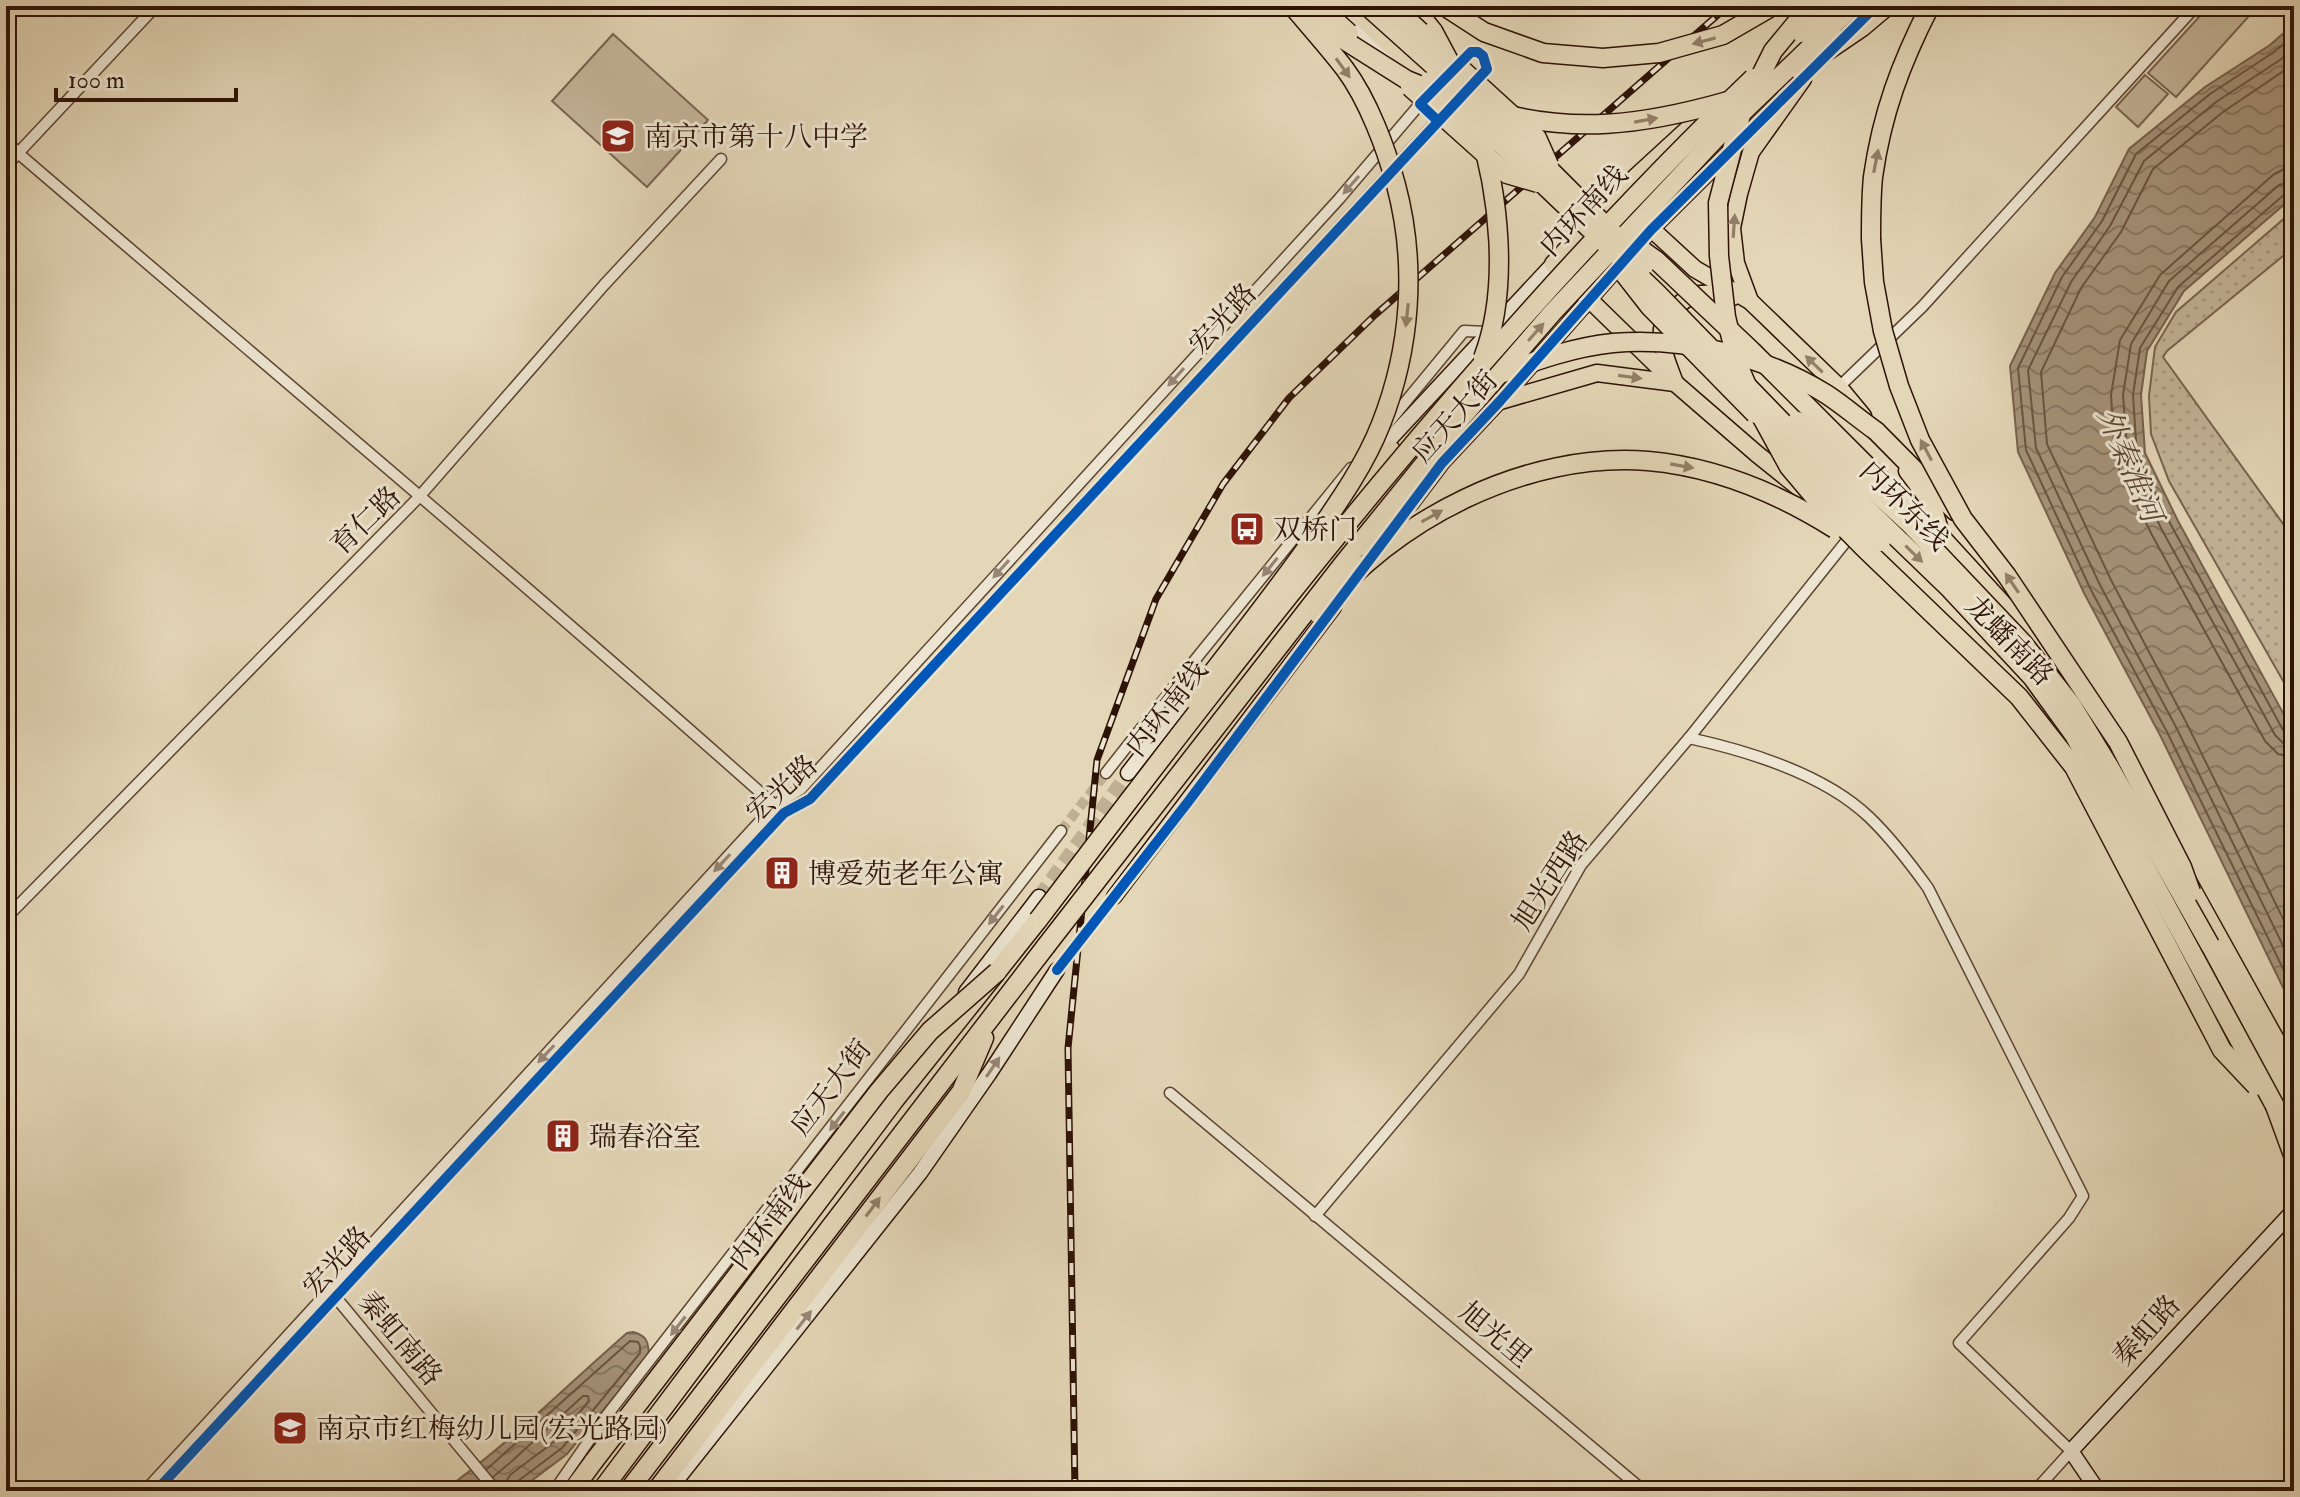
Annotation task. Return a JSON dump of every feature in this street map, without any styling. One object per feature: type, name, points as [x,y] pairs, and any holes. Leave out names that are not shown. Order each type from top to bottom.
[{"type":"highway","points":[[1319,6],[1507,174],[1546,178],[1537,138],[1393,6]]},
{"type":"highway","name":"内环东线","points":[[1350,6],[1505,148],[1546,178]]},
{"type":"highway","name":"内环东线","points":[[1367,6],[1593,224],[2032,677],[2074,735],[2294,1142]]},
{"type":"highway","points":[[1046,946],[1096,902],[1396,518],[1434,463],[1463,408],[1486,351],[1495,306],[1498,255],[1496,216],[1485,149],[1473,109],[1455,71],[1433,31],[1413,6]]},
{"type":"highway","points":[[1444,6],[1484,32],[1543,53],[1603,58],[1659,53],[1723,35],[1773,6]]},
{"type":"highway","points":[[1810,6],[1773,51],[1741,115],[1718,203],[1719,256],[1726,317],[1737,362],[1756,407],[1789,467],[1816,499],[1946,610]]},
{"type":"highway","name":"内环南线","points":[[601,1491],[893,1102],[1322,552],[1428,425],[1556,280],[1664,165],[1829,6]]},
{"type":"highway","name":"内环南线","points":[[628,1491],[1046,946],[1343,564],[1473,404],[1553,312],[1719,135],[1853,6]]},
{"type":"highway","points":[[1293,7],[1380,63],[1449,98],[1514,117],[1569,125],[1634,122],[1682,114],[1740,97],[1801,68],[1862,27],[1887,6]]},
{"type":"highway","points":[[1930,6],[1907,52],[1885,113],[1873,178],[1871,239],[1874,282],[1883,331],[1899,386],[1920,440],[1963,519]]},
{"type":"highway","points":[[1291,570],[1346,492],[1381,425],[1404,342],[1409,298],[1403,212],[1375,124],[1346,70],[1293,7]]},
{"type":"highway","points":[[1593,224],[1650,307],[1866,540],[2019,697],[2074,767],[2222,1050],[2275,1106],[2294,1160]]},
{"type":"highway","points":[[1593,224],[1656,260],[1942,537]]},
{"type":"highway","name":"内环东线","points":[[1593,224],[1665,284],[1791,415],[1910,524],[2023,643],[2079,717],[2210,945],[2294,1102]]},
{"type":"highway","points":[[1038,920],[1080,845],[1291,570],[1391,450],[1435,410],[1485,380],[1572,351],[1613,343],[1663,343],[1715,350],[1797,378],[1827,394],[1876,431],[1963,519],[2007,576],[2118,742],[2182,867],[2210,945]]},
{"type":"highway","points":[[1330,599],[1410,529],[1469,495],[1542,472],[1581,464],[1646,461],[1722,476],[1800,507],[1866,540]]},
{"type":"highway","points":[[572,1491],[671,1358],[879,1091],[930,1031],[997,972]]},
{"type":"highway","points":[[656,1491],[961,1092],[994,1014]]},
{"type":"highway","points":[[2257,1031],[2294,1074]]},
{"type":"main road","name":"应天大街","points":[[1553,264],[1616,195],[1821,6]]},
{"type":"main road","points":[[1750,301],[1736,263],[1732,228],[1739,194],[1751,152],[1803,79]]},
{"type":"main road","name":"龙蟠南路","points":[[1616,195],[1695,269],[1750,301],[1839,387],[1900,461],[1933,506],[1942,537],[2030,633],[2107,739],[2294,1074]]},
{"type":"main road","name":"龙蟠南路","points":[[1553,264],[1675,383],[1946,610],[2008,671],[2057,728],[2109,821],[2144,874],[2294,1160]]},
{"type":"main road","points":[[1500,401],[1597,373],[1675,383],[1663,351],[1662,326],[1677,305],[1696,293],[1714,293],[1750,301]]},
{"type":"street","points":[[6,166],[156,6]]},
{"type":"street","points":[[1335,6],[1425,99],[1438,121]]},
{"type":"street","points":[[1380,6],[1450,73]]},
{"type":"street","name":"应天大街","points":[[1114,897],[1442,463],[1651,230],[1876,6]]},
{"type":"street","points":[[1839,387],[1922,307],[2196,6]]},
{"type":"street","name":"宏光路","points":[[145,1491],[780,809],[801,789],[1339,199],[1425,99],[1471,52],[1478,52],[1487,63],[1487,69],[810,799],[780,809]]},
{"type":"street","points":[[6,140],[419,497],[604,285],[721,159]]},
{"type":"street","name":"应天大街","points":[[1128,773],[1364,467],[1553,264]]},
{"type":"street","points":[[1106,773],[1464,331],[1488,332]]},
{"type":"street","name":"育仁路","points":[[6,918],[419,497],[658,700],[780,809]]},
{"type":"street","name":"旭光西路","points":[[1315,1216],[1519,974],[1581,865],[1689,738],[1866,540]]},
{"type":"street","points":[[1689,738],[1730,747],[1828,786],[1867,815],[1908,859],[1928,888],[2083,1196],[2069,1218],[1959,1343],[2071,1451],[2098,1491]]},
{"type":"street","name":"应天大街","points":[[554,1491],[604,1419],[1061,831]]},
{"type":"street","name":"应天大街","points":[[579,1491],[1039,897]]},
{"type":"street","points":[[668,1491],[920,1173],[1057,970]]},
{"type":"street","name":"旭光里","points":[[1170,1093],[1644,1491]]},
{"type":"street","name":"秦虹路","points":[[2071,1451],[2294,1210]]},
{"type":"street","name":"宏光路","points":[[156,1491],[332,1293]]},
{"type":"street","name":"秦虹南路","points":[[332,1293],[496,1491]]},
{"type":"street","points":[[2035,1491],[2071,1451]]},
{"type":"shaded area","points":[[2209,6],[2258,6],[2176,97],[2148,73]]},
{"type":"shaded area","points":[[613,34],[708,120],[647,187],[552,101]]},
{"type":"shaded area","points":[[2145,75],[2168,94],[2138,127],[2116,107]]},
{"type":"shaded area","points":[[2294,210],[2294,247],[2163,357],[2294,539],[2294,700],[2169,481],[2151,434],[2149,396],[2155,347],[2176,312]]},
{"type":"water","name":"外秦淮河","points":[[2294,24],[2294,196],[2184,291],[2147,351],[2141,395],[2145,453],[2178,521],[2294,733],[2294,1010],[2160,735],[2084,593],[2018,452],[2010,366],[2055,273],[2095,217],[2129,149],[2205,87],[2270,45]]},
{"type":"water","points":[[633,1332],[646,1340],[649,1355],[567,1454],[518,1491],[443,1491],[514,1434],[627,1333]]},
{"type":"tunnel","points":[[1061,831],[1106,773]]},
{"type":"tunnel","points":[[1039,897],[1128,773]]},
{"type":"tunnel","points":[[1057,970],[1114,897]]},
{"type":"railway","points":[[1075,1491],[1068,1048],[1097,760],[1156,599],[1223,484],[1289,398],[1375,315],[1728,6]]},
{"type":"cycle path","points":[[1057,970],[1188,802],[1442,463],[1651,230],[1876,6]]},
{"type":"cycle path","points":[[156,1491],[784,813],[810,799],[1487,69],[1483,56],[1478,52],[1471,52],[1420,104],[1438,121]]},
{"type":"place","name":"南京市第十八中学","points":[[618,136]]},
{"type":"place","name":"双桥门","points":[[1247,529]]},
{"type":"place","name":"博爱苑老年公寓","points":[[782,873]]},
{"type":"place","name":"瑞春浴室","points":[[563,1136]]},
{"type":"place","name":"南京市红梅幼儿园(宏光路园)","points":[[290,1428]]}]
